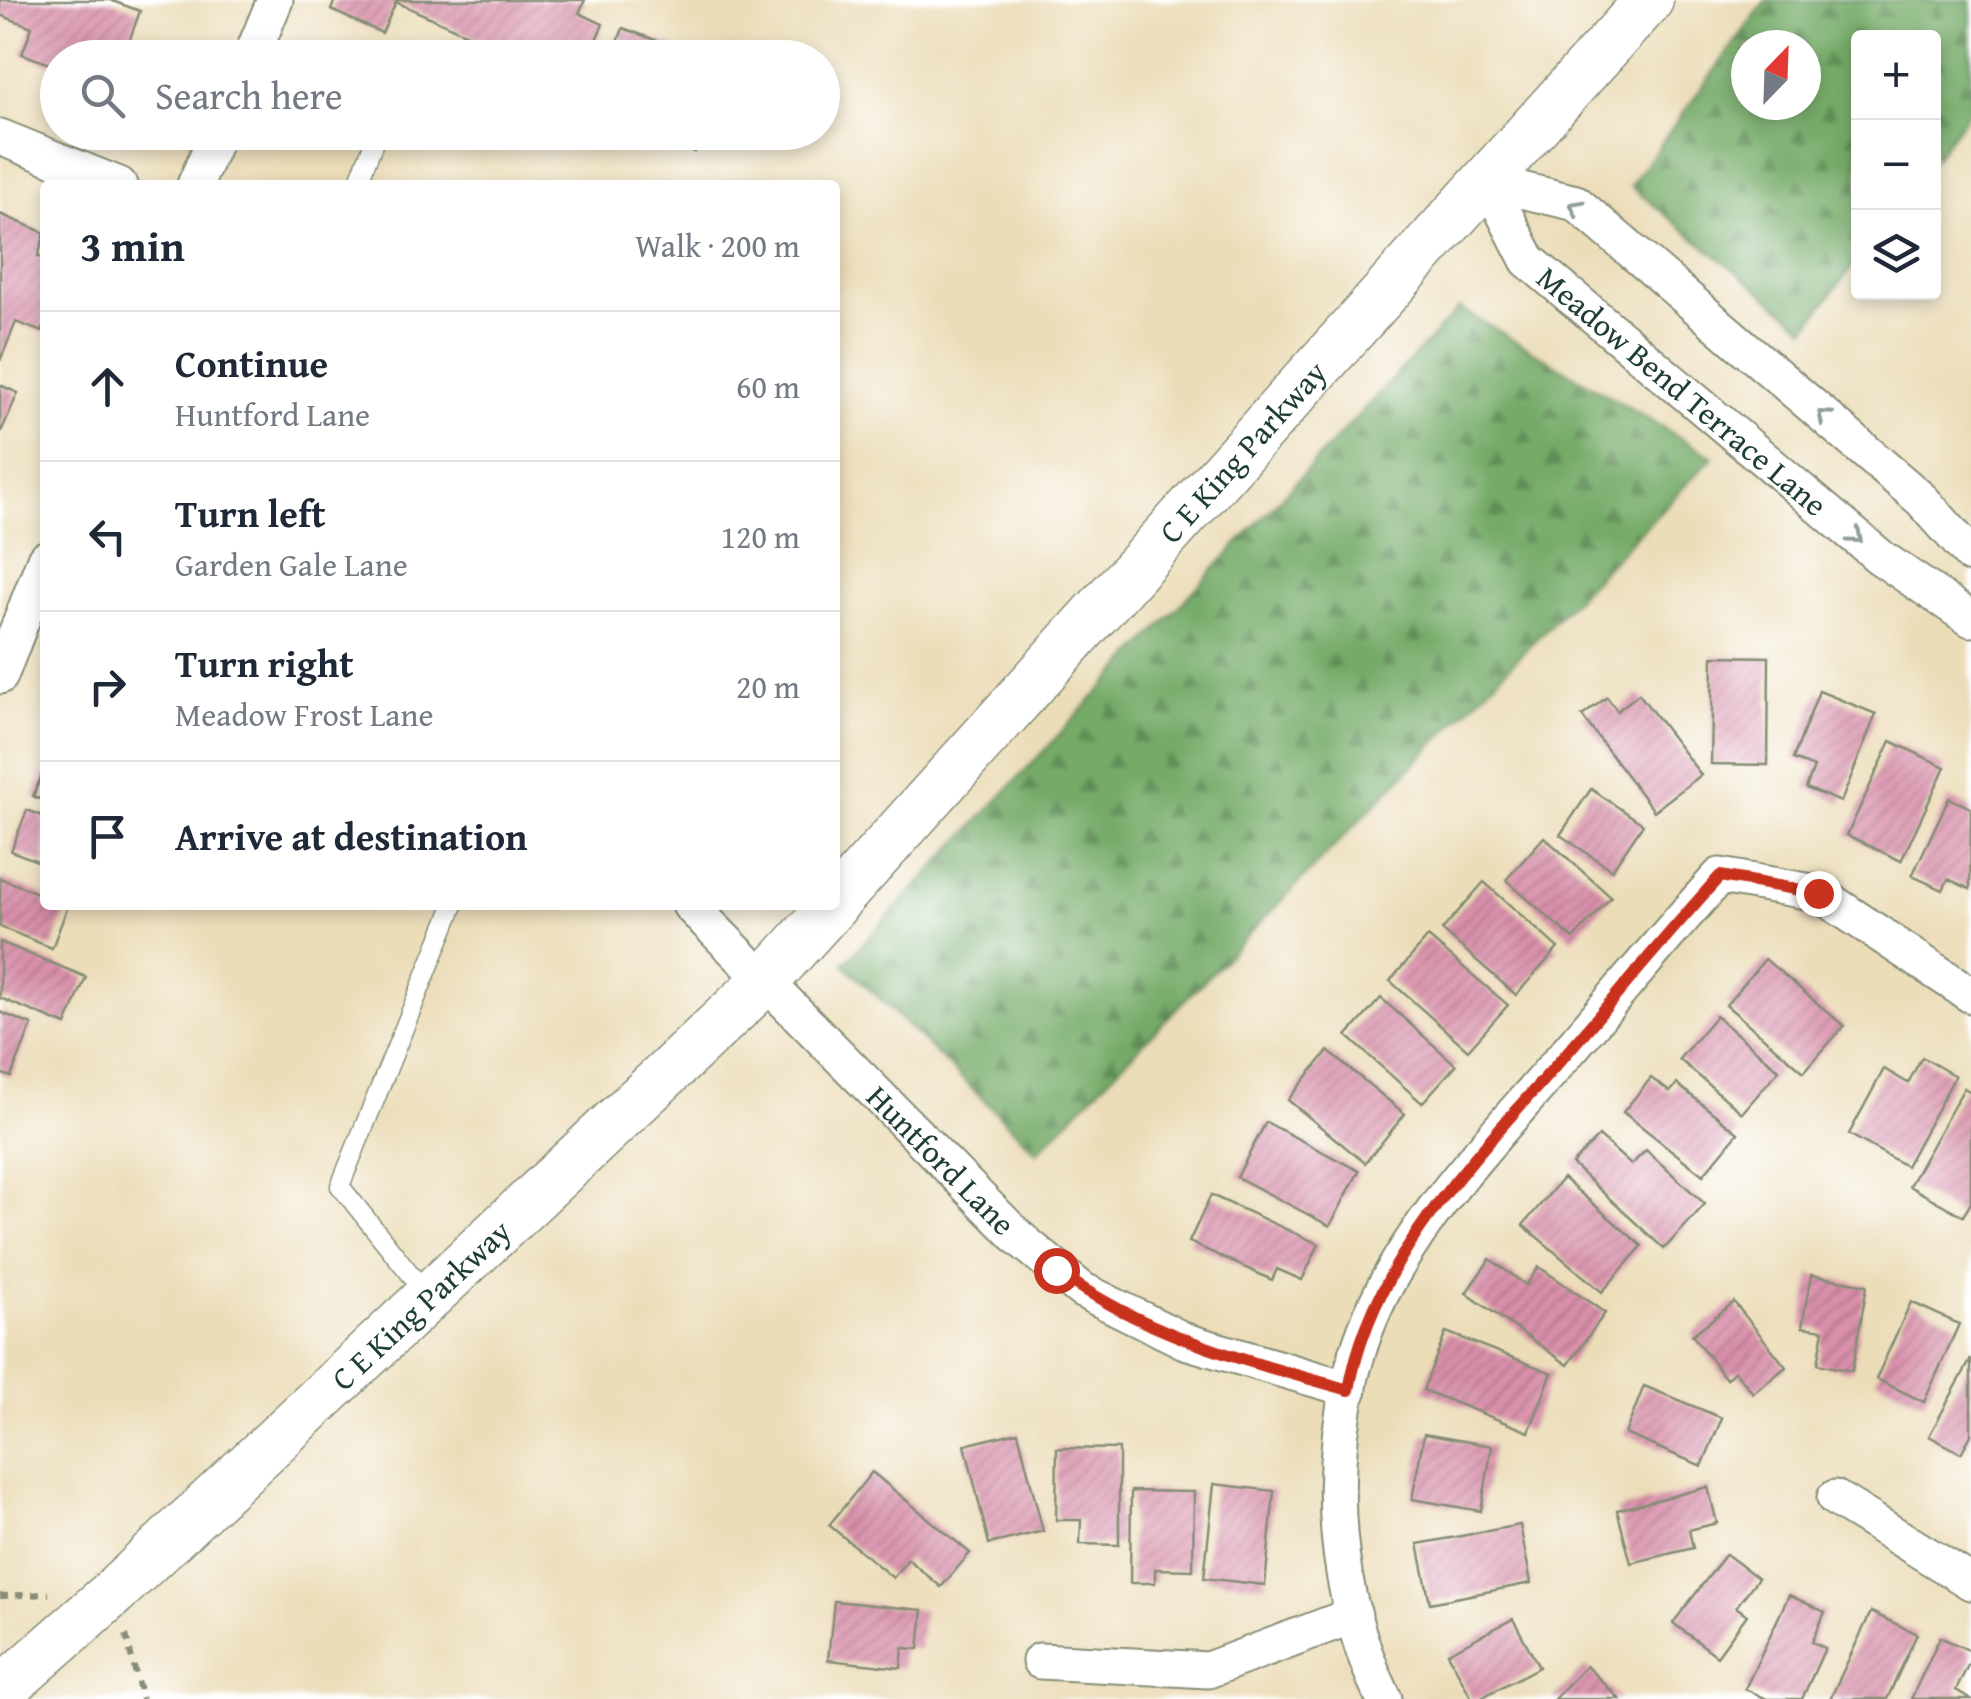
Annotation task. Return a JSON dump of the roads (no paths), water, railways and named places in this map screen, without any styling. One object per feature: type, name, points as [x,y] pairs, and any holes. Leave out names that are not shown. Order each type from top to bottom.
[{"type":"main road","name":"C E King Parkway","points":[[840,897],[1649,0]]},
{"type":"main road","name":"C E King Parkway","points":[[0,1692],[764,982],[829,910]]},
{"type":"street","points":[[267,40],[275,0]]},
{"type":"street","points":[[0,137],[106,180]]},
{"type":"street","points":[[197,180],[210,150]]},
{"type":"street","points":[[1488,182],[1576,203],[1922,500],[1971,554]]},
{"type":"street","name":"Meadow Bend Terrace Lane","points":[[1488,182],[1528,260],[1880,557],[1971,619]]},
{"type":"street","points":[[0,676],[40,572]]},
{"type":"street","points":[[1384,1699],[1372,1675],[1354,1615],[1340,1526],[1339,1464],[1349,1390],[1377,1302],[1419,1232],[1469,1166],[1720,876],[1818,893],[1971,995]]},
{"type":"street","name":"Huntford Lane","points":[[695,910],[1018,1238],[1082,1290],[1185,1342],[1349,1390]]},
{"type":"street","points":[[1836,1498],[1971,1582]]},
{"type":"street","points":[[1040,1661],[1208,1670],[1354,1615]]},
{"type":"lane","points":[[359,180],[371,150]]},
{"type":"lane","points":[[428,1296],[340,1186],[452,910]]}]
